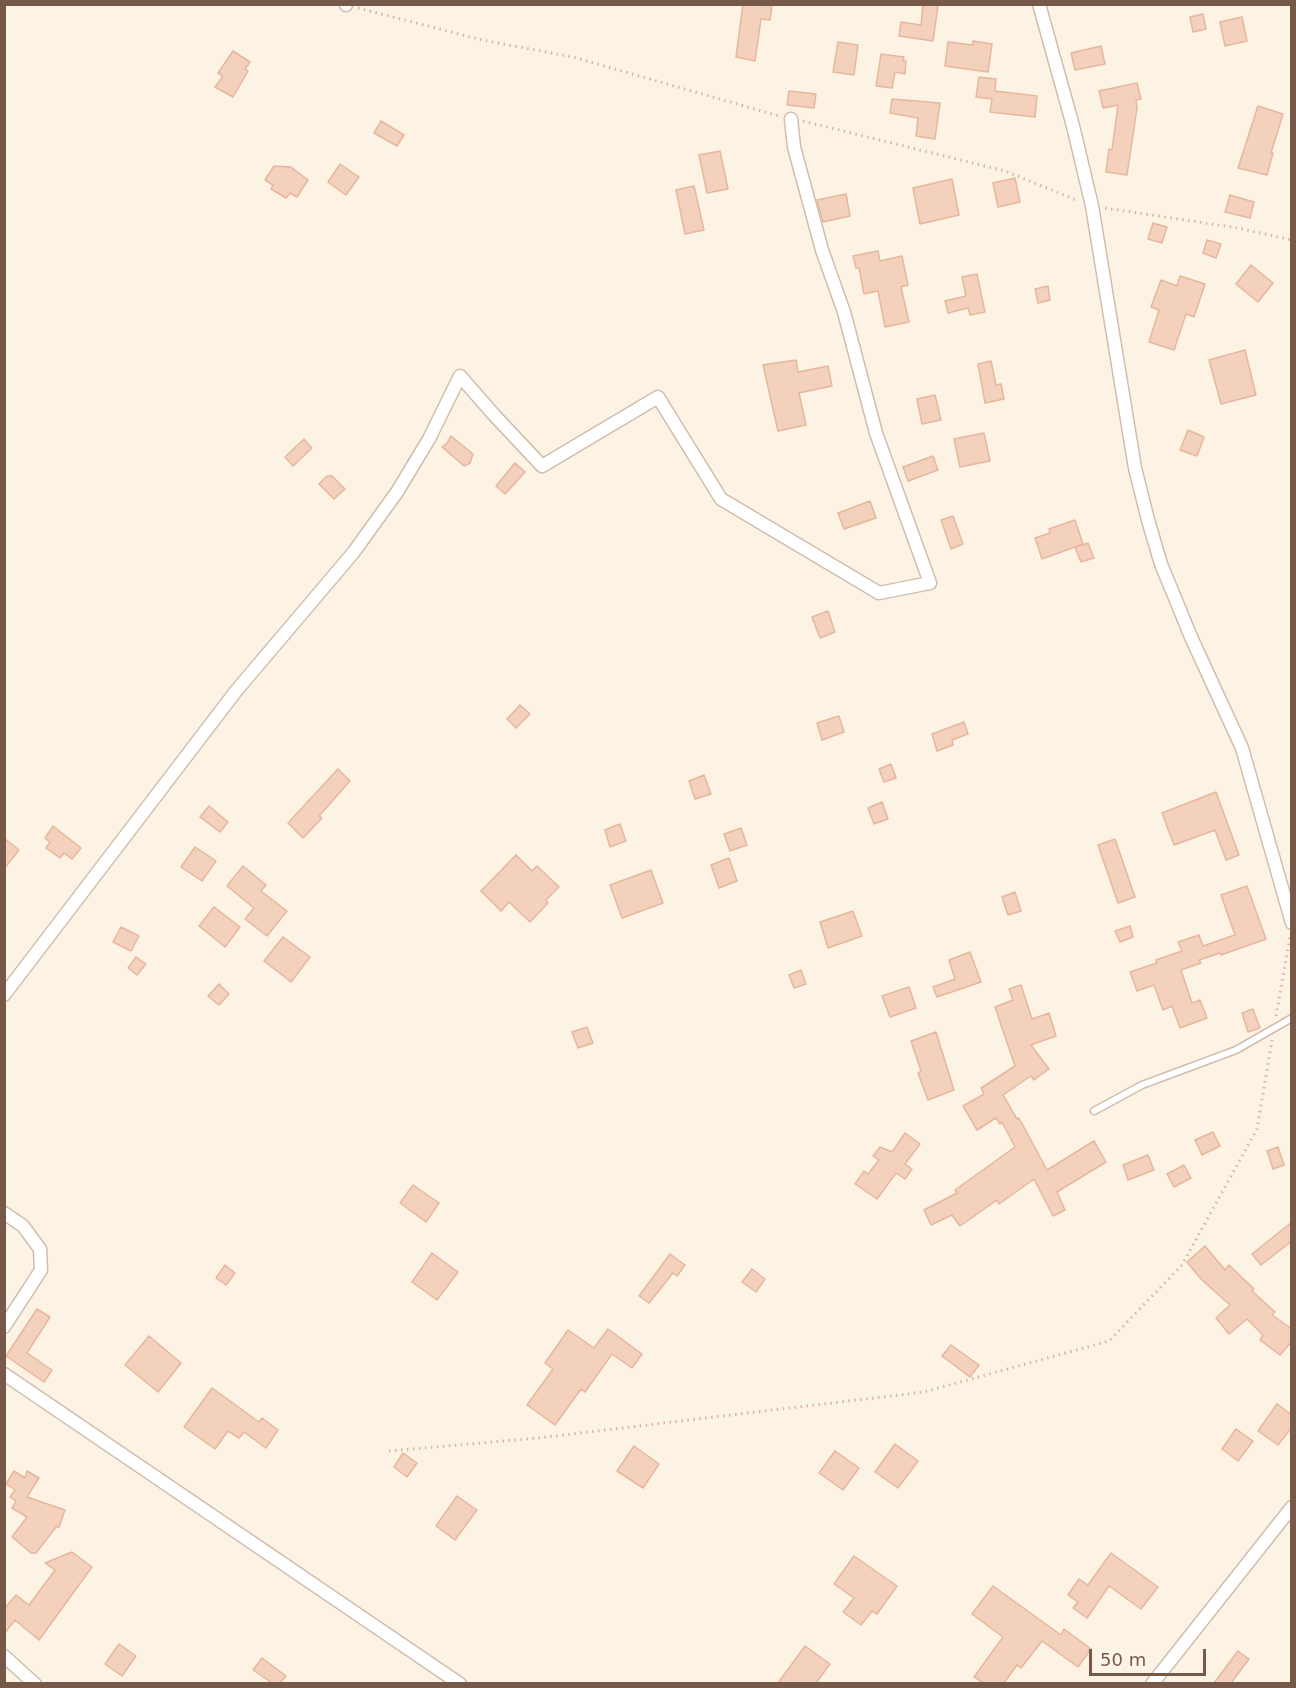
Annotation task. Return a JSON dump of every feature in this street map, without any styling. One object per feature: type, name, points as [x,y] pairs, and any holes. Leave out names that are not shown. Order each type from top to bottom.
[{"type":"street","points":[[1039,4],[1073,126],[1092,206],[1134,468],[1148,520],[1161,564],[1191,637],[1242,748],[1292,925]]},
{"type":"street","points":[[4,995],[236,692],[353,553],[408,475],[429,439],[460,376],[542,466],[658,397],[721,499],[879,593],[930,583],[876,433],[844,312],[822,250],[794,147],[791,119]]},
{"type":"street","points":[[4,1213],[23,1226],[40,1249],[41,1270],[4,1328]]},
{"type":"street","points":[[4,1374],[460,1683]]},
{"type":"street","points":[[1152,1683],[1292,1507]]},
{"type":"street","points":[[4,1656],[35,1683]]},
{"type":"lane","points":[[1094,1111],[1142,1085],[1236,1050],[1292,1018]]},
{"type":"path","points":[[346,5],[482,40],[573,57],[791,119],[1005,171],[1092,206],[1238,228],[1292,240]]},
{"type":"path","points":[[1276,1017],[1292,925]]},
{"type":"path","points":[[389,1451],[538,1438],[924,1392],[1108,1341],[1182,1265],[1257,1129],[1272,1039]]},
{"type":"building","points":[[743,4],[772,6],[770,20],[761,19],[755,61],[736,57]]},
{"type":"building","points":[[923,4],[938,6],[933,41],[899,36],[901,22],[921,25]]},
{"type":"building","points":[[1203,14],[1206,29],[1193,32],[1190,17]]},
{"type":"building","points":[[1242,17],[1247,41],[1225,46],[1220,22]]},
{"type":"building","points":[[973,41],[992,44],[988,72],[945,66],[948,42],[973,45]]},
{"type":"building","points":[[838,42],[858,45],[854,75],[833,72]]},
{"type":"building","points":[[1101,46],[1105,64],[1075,70],[1071,53]]},
{"type":"building","points":[[233,51],[250,62],[245,69],[248,71],[233,97],[215,87],[223,76],[218,73]]},
{"type":"building","points":[[881,54],[904,57],[903,61],[906,61],[905,74],[895,72],[892,88],[876,86]]},
{"type":"building","points":[[979,77],[996,79],[995,91],[1037,96],[1035,117],[990,112],[992,99],[976,97]]},
{"type":"building","points":[[1137,83],[1141,99],[1136,100],[1137,108],[1127,175],[1106,172],[1109,149],[1112,150],[1118,105],[1103,108],[1099,91]]},
{"type":"building","points":[[789,91],[816,94],[814,108],[787,105]]},
{"type":"building","points":[[892,99],[940,103],[935,139],[916,136],[918,118],[890,113]]},
{"type":"building","points":[[1258,106],[1283,114],[1267,175],[1238,168]]},
{"type":"building","points":[[381,121],[404,135],[397,146],[374,133]]},
{"type":"building","points":[[720,151],[728,189],[707,193],[699,155]]},
{"type":"building","points":[[340,164],[359,177],[346,195],[328,182]]},
{"type":"building","points":[[274,166],[291,167],[308,180],[297,197],[290,193],[286,198],[271,189],[273,185],[265,180]]},
{"type":"building","points":[[1015,178],[1020,202],[998,207],[993,183]]},
{"type":"building","points":[[952,179],[959,215],[920,224],[913,188]]},
{"type":"building","points":[[694,186],[704,230],[685,234],[676,190]]},
{"type":"building","points":[[846,194],[850,216],[823,222],[817,200]]},
{"type":"building","points":[[1230,195],[1254,202],[1250,218],[1225,212]]},
{"type":"building","points":[[1153,223],[1167,227],[1162,243],[1148,239]]},
{"type":"building","points":[[1207,240],[1221,244],[1216,258],[1203,253]]},
{"type":"building","points":[[878,251],[880,261],[902,256],[908,285],[901,287],[909,322],[885,327],[878,291],[864,294],[859,268],[856,268],[853,256]]},
{"type":"building","points":[[1251,265],[1273,283],[1258,302],[1236,284]]},
{"type":"building","points":[[977,274],[985,312],[970,315],[968,308],[948,313],[945,301],[966,296],[962,277]]},
{"type":"building","points":[[1180,276],[1205,284],[1194,317],[1186,314],[1174,350],[1149,342],[1159,310],[1151,307],[1161,280],[1177,286]]},
{"type":"building","points":[[1048,286],[1050,300],[1038,303],[1035,289]]},
{"type":"building","points":[[1245,350],[1256,395],[1221,404],[1209,360]]},
{"type":"building","points":[[796,360],[798,372],[828,366],[832,386],[799,393],[806,425],[778,431],[763,365]]},
{"type":"building","points":[[991,361],[996,385],[1001,384],[1004,399],[985,403],[978,364]]},
{"type":"building","points":[[935,395],[941,420],[922,424],[917,399]]},
{"type":"building","points":[[1188,430],[1204,437],[1197,456],[1180,450]]},
{"type":"building","points":[[984,433],[990,461],[960,467],[954,439]]},
{"type":"building","points":[[451,436],[473,454],[470,463],[464,466],[442,447]]},
{"type":"building","points":[[304,439],[312,448],[293,466],[285,457]]},
{"type":"building","points":[[933,456],[938,470],[908,481],[903,467]]},
{"type":"building","points":[[515,463],[525,472],[505,494],[496,486]]},
{"type":"building","points":[[327,476],[332,476],[345,489],[334,499],[319,484]]},
{"type":"building","points":[[870,501],[876,518],[844,529],[838,513]]},
{"type":"building","points":[[953,516],[963,544],[951,549],[941,520]]},
{"type":"building","points":[[1075,520],[1083,544],[1042,559],[1035,538],[1050,533],[1049,529]]},
{"type":"building","points":[[1088,543],[1094,558],[1081,562],[1075,547]]},
{"type":"building","points":[[828,611],[835,632],[820,638],[812,617]]},
{"type":"building","points":[[520,705],[530,714],[516,728],[507,719]]},
{"type":"building","points":[[839,716],[844,732],[822,740],[817,723]]},
{"type":"building","points":[[964,722],[968,734],[952,740],[953,745],[937,751],[932,734]]},
{"type":"building","points":[[891,764],[896,778],[884,782],[879,769]]},
{"type":"building","points":[[338,769],[350,781],[319,816],[322,818],[303,838],[288,823]]},
{"type":"building","points":[[704,775],[711,794],[695,799],[689,781]]},
{"type":"building","points":[[1216,792],[1239,855],[1226,860],[1215,830],[1174,845],[1162,813]]},
{"type":"building","points":[[882,802],[888,819],[874,824],[868,808]]},
{"type":"building","points":[[209,806],[228,822],[220,832],[200,817]]},
{"type":"building","points":[[620,824],[626,841],[610,847],[605,830]]},
{"type":"building","points":[[53,826],[81,848],[72,859],[64,853],[60,858],[46,848],[50,842],[45,838]]},
{"type":"building","points":[[741,828],[747,845],[730,851],[724,834]]},
{"type":"building","points":[[4,838],[19,850],[4,869]]},
{"type":"building","points":[[1115,839],[1135,897],[1118,903],[1098,845]]},
{"type":"building","points":[[195,847],[216,861],[202,881],[181,867]]},
{"type":"building","points":[[516,855],[532,871],[537,866],[559,887],[530,922],[509,902],[501,911],[481,891]]},
{"type":"building","points":[[729,858],[737,881],[719,888],[711,865]]},
{"type":"building","points":[[243,866],[266,885],[261,891],[287,911],[267,936],[245,919],[254,908],[227,886]]},
{"type":"building","points":[[651,870],[663,903],[622,918],[610,885]]},
{"type":"building","points":[[1247,886],[1266,939],[1221,955],[1220,953],[1199,960],[1201,963],[1181,970],[1192,1003],[1200,1000],[1207,1018],[1180,1028],[1172,1006],[1163,1010],[1154,985],[1137,991],[1130,972],[1182,951],[1178,942],[1199,935],[1203,946],[1235,935],[1221,895]]},
{"type":"building","points":[[1015,892],[1021,911],[1008,915],[1002,897]]},
{"type":"building","points":[[214,907],[240,927],[225,947],[199,926]]},
{"type":"building","points":[[853,911],[862,936],[828,948],[820,922]]},
{"type":"building","points":[[1130,926],[1133,937],[1120,942],[1115,931]]},
{"type":"building","points":[[121,927],[139,936],[131,951],[113,942]]},
{"type":"building","points":[[283,937],[310,957],[291,982],[264,961]]},
{"type":"building","points":[[970,952],[981,982],[937,997],[933,987],[955,979],[949,960]]},
{"type":"building","points":[[136,957],[146,964],[137,975],[128,968]]},
{"type":"building","points":[[801,970],[806,984],[794,988],[789,975]]},
{"type":"building","points":[[219,984],[229,994],[219,1005],[208,996]]},
{"type":"building","points":[[1021,985],[1032,1019],[1049,1013],[1056,1036],[1031,1045],[1049,1069],[1034,1080],[1031,1076],[1003,1095],[1017,1119],[1019,1118],[1047,1170],[1094,1141],[1106,1162],[1057,1192],[1065,1210],[1053,1216],[1034,1179],[999,1204],[997,1200],[960,1226],[952,1215],[931,1225],[924,1210],[957,1193],[955,1190],[1015,1147],[1002,1122],[1000,1124],[996,1118],[977,1130],[963,1106],[984,1094],[981,1088],[1015,1066],[995,1007],[1013,1000],[1009,989]]},
{"type":"building","points":[[909,987],[916,1008],[890,1017],[882,996]]},
{"type":"building","points":[[1253,1009],[1260,1028],[1248,1032],[1242,1013]]},
{"type":"building","points":[[587,1027],[593,1043],[578,1048],[572,1032]]},
{"type":"building","points":[[936,1032],[954,1090],[928,1100],[918,1073],[921,1071],[911,1041]]},
{"type":"building","points":[[1213,1132],[1220,1146],[1202,1155],[1195,1140]]},
{"type":"building","points":[[905,1133],[920,1144],[905,1164],[912,1169],[905,1179],[896,1173],[877,1199],[855,1184],[864,1171],[868,1174],[879,1160],[873,1156],[880,1147],[892,1152]]},
{"type":"building","points":[[1278,1147],[1284,1165],[1273,1169],[1267,1151]]},
{"type":"building","points":[[1148,1155],[1154,1170],[1128,1180],[1123,1165]]},
{"type":"building","points":[[1184,1165],[1191,1178],[1174,1187],[1167,1174]]},
{"type":"building","points":[[413,1185],[439,1203],[426,1222],[400,1203]]},
{"type":"building","points":[[1292,1222],[1292,1241],[1261,1265],[1252,1254]]},
{"type":"building","points":[[1205,1246],[1225,1270],[1229,1265],[1254,1289],[1252,1291],[1275,1312],[1272,1315],[1292,1329],[1292,1341],[1280,1355],[1260,1340],[1263,1335],[1247,1319],[1229,1334],[1216,1318],[1230,1305],[1201,1279],[1187,1262]]},
{"type":"building","points":[[432,1253],[458,1272],[437,1300],[412,1282]]},
{"type":"building","points":[[670,1254],[685,1265],[677,1276],[673,1273],[649,1303],[639,1296]]},
{"type":"building","points":[[225,1265],[235,1273],[226,1285],[216,1278]]},
{"type":"building","points":[[752,1269],[765,1279],[756,1292],[742,1282]]},
{"type":"building","points":[[37,1309],[50,1317],[27,1353],[52,1370],[44,1382],[6,1356]]},
{"type":"building","points":[[608,1329],[642,1354],[632,1368],[612,1354],[585,1392],[581,1389],[555,1425],[527,1405],[553,1369],[545,1363],[568,1330],[594,1348]]},
{"type":"building","points":[[149,1336],[181,1363],[158,1392],[125,1365]]},
{"type":"building","points":[[951,1345],[979,1365],[970,1377],[942,1356]]},
{"type":"building","points":[[212,1388],[259,1422],[262,1418],[278,1430],[266,1448],[244,1432],[239,1438],[228,1431],[215,1449],[184,1427]]},
{"type":"building","points":[[1277,1404],[1292,1415],[1292,1427],[1278,1445],[1258,1431]]},
{"type":"building","points":[[1236,1429],[1253,1441],[1238,1461],[1222,1449]]},
{"type":"building","points":[[895,1444],[918,1461],[898,1488],[875,1472]]},
{"type":"building","points":[[634,1446],[659,1464],[643,1488],[617,1471]]},
{"type":"building","points":[[835,1451],[859,1468],[843,1490],[819,1473]]},
{"type":"building","points":[[403,1453],[417,1463],[407,1477],[394,1467]]},
{"type":"building","points":[[14,1471],[25,1478],[27,1471],[39,1478],[27,1497],[65,1510],[59,1527],[56,1527],[36,1553],[31,1553],[12,1537],[27,1517],[12,1508],[16,1501],[10,1497],[15,1490],[6,1484]]},
{"type":"building","points":[[457,1496],[477,1510],[455,1540],[436,1526]]},
{"type":"building","points":[[72,1552],[92,1567],[39,1640],[15,1620],[4,1634],[4,1609],[16,1595],[29,1605],[55,1570],[45,1563]]},
{"type":"building","points":[[1111,1553],[1158,1587],[1141,1609],[1109,1586],[1087,1618],[1073,1608],[1078,1602],[1068,1595],[1079,1579],[1088,1585]]},
{"type":"building","points":[[854,1556],[897,1586],[877,1614],[872,1611],[861,1625],[843,1612],[854,1598],[834,1584]]},
{"type":"building","points":[[993,1586],[1061,1635],[1064,1629],[1091,1649],[1078,1667],[1042,1641],[1021,1668],[1017,1665],[1004,1683],[984,1683],[974,1677],[1003,1637],[972,1614]]},
{"type":"building","points":[[119,1644],[136,1656],[122,1676],[105,1664]]},
{"type":"building","points":[[805,1646],[830,1664],[816,1683],[778,1683]]},
{"type":"building","points":[[1238,1651],[1249,1659],[1231,1683],[1214,1683]]},
{"type":"building","points":[[262,1658],[286,1676],[280,1683],[272,1683],[253,1670]]}]
